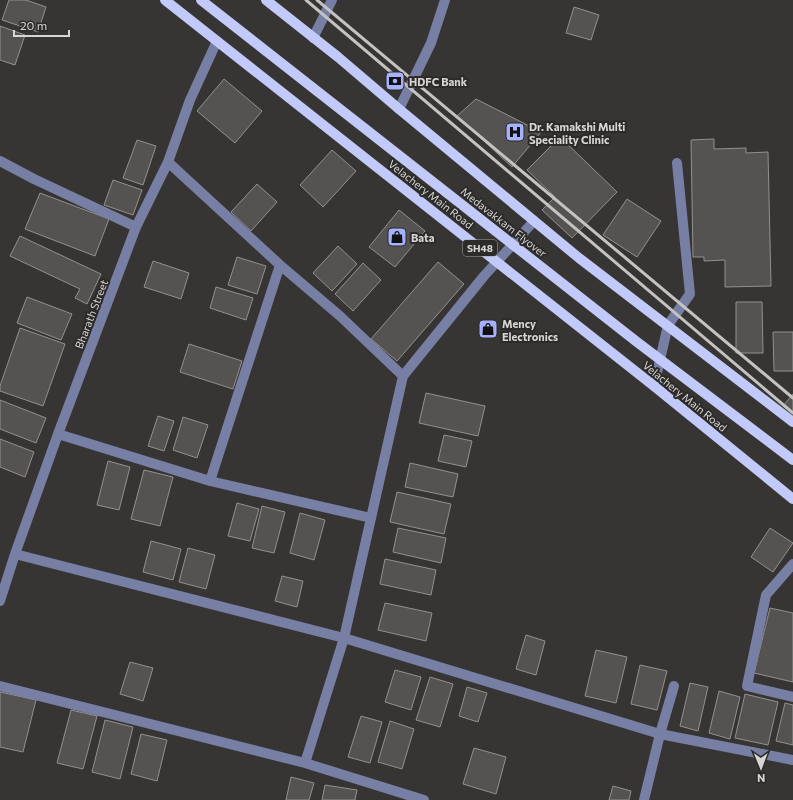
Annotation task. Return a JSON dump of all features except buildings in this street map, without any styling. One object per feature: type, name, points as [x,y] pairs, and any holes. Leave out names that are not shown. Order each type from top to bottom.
[{"type":"main road","name":"Velachery Main Road","points":[[165,0],[654,386],[793,499]]},
{"type":"main road","name":"Medavakkam Flyover","points":[[201,0],[637,342],[793,460]]},
{"type":"main road","points":[[266,0],[338,57],[579,258],[793,422]]},
{"type":"street","points":[[313,38],[332,0]]},
{"type":"street","points":[[399,109],[431,43],[445,0]]},
{"type":"street","name":"Bharath Street","points":[[0,601],[15,554],[58,434],[136,227],[168,162],[190,100],[216,41]]},
{"type":"street","points":[[0,161],[34,179],[136,227]]},
{"type":"street","points":[[168,162],[280,265],[340,316],[403,376]]},
{"type":"street","points":[[654,386],[668,325],[690,294],[677,163]]},
{"type":"street","points":[[305,764],[344,638],[403,376],[484,276],[534,220]]},
{"type":"street","points":[[210,481],[280,265]]},
{"type":"street","points":[[58,434],[210,481],[371,518]]},
{"type":"street","points":[[15,554],[344,638],[660,734],[793,760]]},
{"type":"street","points":[[793,564],[766,595],[747,686],[793,697]]},
{"type":"street","points":[[0,686],[305,764],[411,798],[424,800]]},
{"type":"street","points":[[644,800],[660,734],[674,686]]},
{"type":"railway","points":[[306,0],[793,413]]},
{"type":"railway","points":[[317,0],[793,398]]},
{"type":"place","name":"HDFC Bank","points":[[395,81]]},
{"type":"place","name":"Dr. Kamakshi Multi Speciality Clinic","points":[[515,132]]},
{"type":"place","name":"Bata","points":[[397,237]]},
{"type":"place","name":"Mency Electronics","points":[[488,329]]}]
